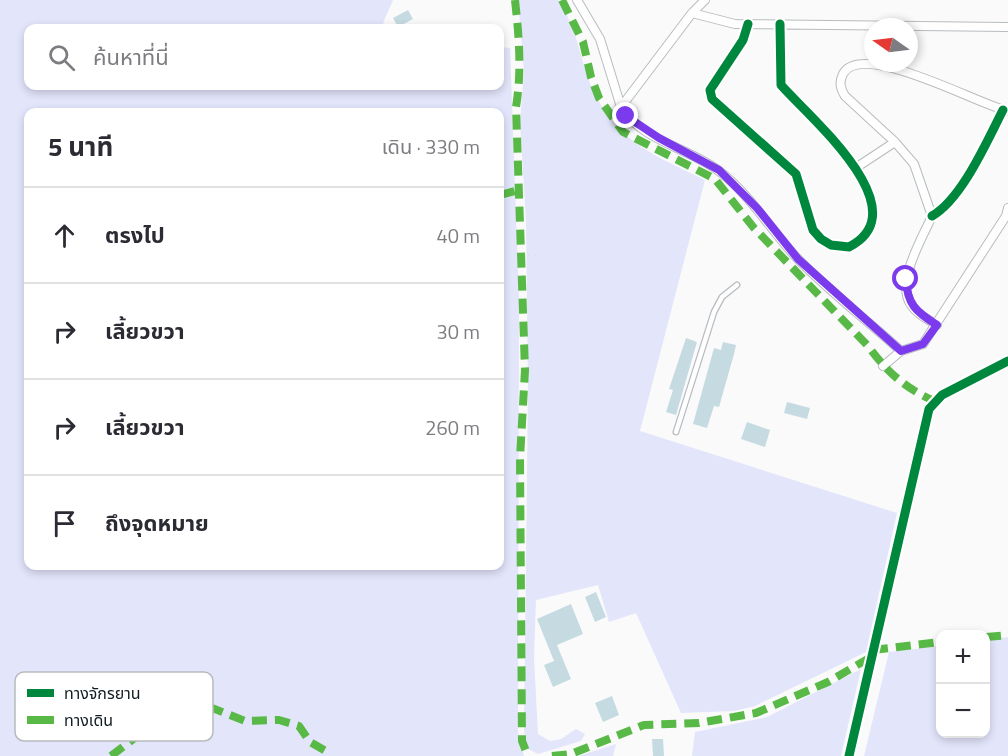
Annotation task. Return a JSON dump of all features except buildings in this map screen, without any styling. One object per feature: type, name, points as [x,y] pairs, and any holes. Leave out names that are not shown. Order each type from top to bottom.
[{"type":"street","points":[[577,0],[600,39],[611,66],[621,107],[633,123],[719,170],[757,208],[798,259],[901,351]]},
{"type":"street","points":[[621,107],[692,13],[705,0]]},
{"type":"street","points":[[692,13],[712,20],[748,24],[1008,27]]},
{"type":"street","points":[[748,24],[743,40],[710,90],[712,99],[796,174],[813,230],[831,245],[849,247],[856,243],[869,225],[872,209],[868,190],[857,167],[781,85],[780,24]]},
{"type":"street","points":[[932,216],[922,180],[914,164],[895,142],[845,96],[840,88],[845,70],[861,65],[876,66],[921,76],[1006,111],[944,209],[932,216],[910,266],[906,279],[909,302],[917,312],[937,325]]},
{"type":"street","points":[[857,167],[895,142]]},
{"type":"street","points":[[883,366],[901,351],[923,344],[1006,216],[1008,208]]},
{"type":"street","points":[[849,756],[929,409],[942,395],[1008,361]]},
{"type":"lane","points":[[676,432],[714,312],[722,297],[737,285]]},
{"type":"path","points":[[522,256],[539,255]]},
{"type":"shaded area","points":[[0,0],[393,0],[384,24],[24,24],[24,90],[504,90],[504,47],[510,48],[519,298],[518,732],[524,756],[0,756]]},
{"type":"shaded area","points":[[518,0],[558,0],[575,34],[593,90],[614,123],[640,146],[705,180],[640,431],[897,513],[866,652],[755,706],[734,711],[681,713],[636,613],[609,622],[598,585],[536,600],[534,658],[538,734],[550,741],[561,739],[576,729],[585,734],[581,741],[538,754],[528,749],[524,731],[528,389],[526,221],[520,122],[524,71]]},
{"type":"shaded area","points":[[1008,637],[1008,756],[864,756],[889,652],[936,646],[936,738],[990,738],[990,639]]},
{"type":"shaded area","points":[[861,669],[841,756],[692,756],[695,732],[767,717]]},
{"type":"shaded area","points":[[616,744],[613,756],[578,756]]},
{"type":"marked path","points":[[515,0],[519,54],[516,107],[525,370],[520,458],[522,741],[528,756]]},
{"type":"marked path","points":[[562,0],[583,42],[591,77],[599,98],[623,132],[715,179],[754,228],[868,346],[882,364],[905,385],[934,401]]},
{"type":"marked path","points":[[504,194],[519,190]]},
{"type":"marked path","points":[[990,637],[1008,635]]},
{"type":"marked path","points":[[873,650],[936,642]]},
{"type":"marked path","points":[[552,756],[571,754],[644,725],[699,723],[756,713],[828,682],[871,657]]},
{"type":"marked path","points":[[213,708],[245,721],[279,720],[299,726],[310,742],[326,751],[329,756]]},
{"type":"marked path","points":[[111,756],[131,741]]},
{"type":"cycle path","points":[[748,24],[743,40],[710,90],[712,99],[796,174],[813,230],[821,239],[831,245],[849,247],[868,231],[873,210],[866,188],[852,164],[833,140],[781,85],[780,24]]},
{"type":"cycle path","points":[[932,216],[954,197],[981,153],[1003,110]]},
{"type":"cycle path","points":[[849,756],[929,409],[942,395],[1008,361]]},
{"type":"route","points":[[626,116],[633,123],[719,170],[757,208],[798,259],[901,351],[923,344],[937,325],[917,312],[909,302],[906,279]]}]
